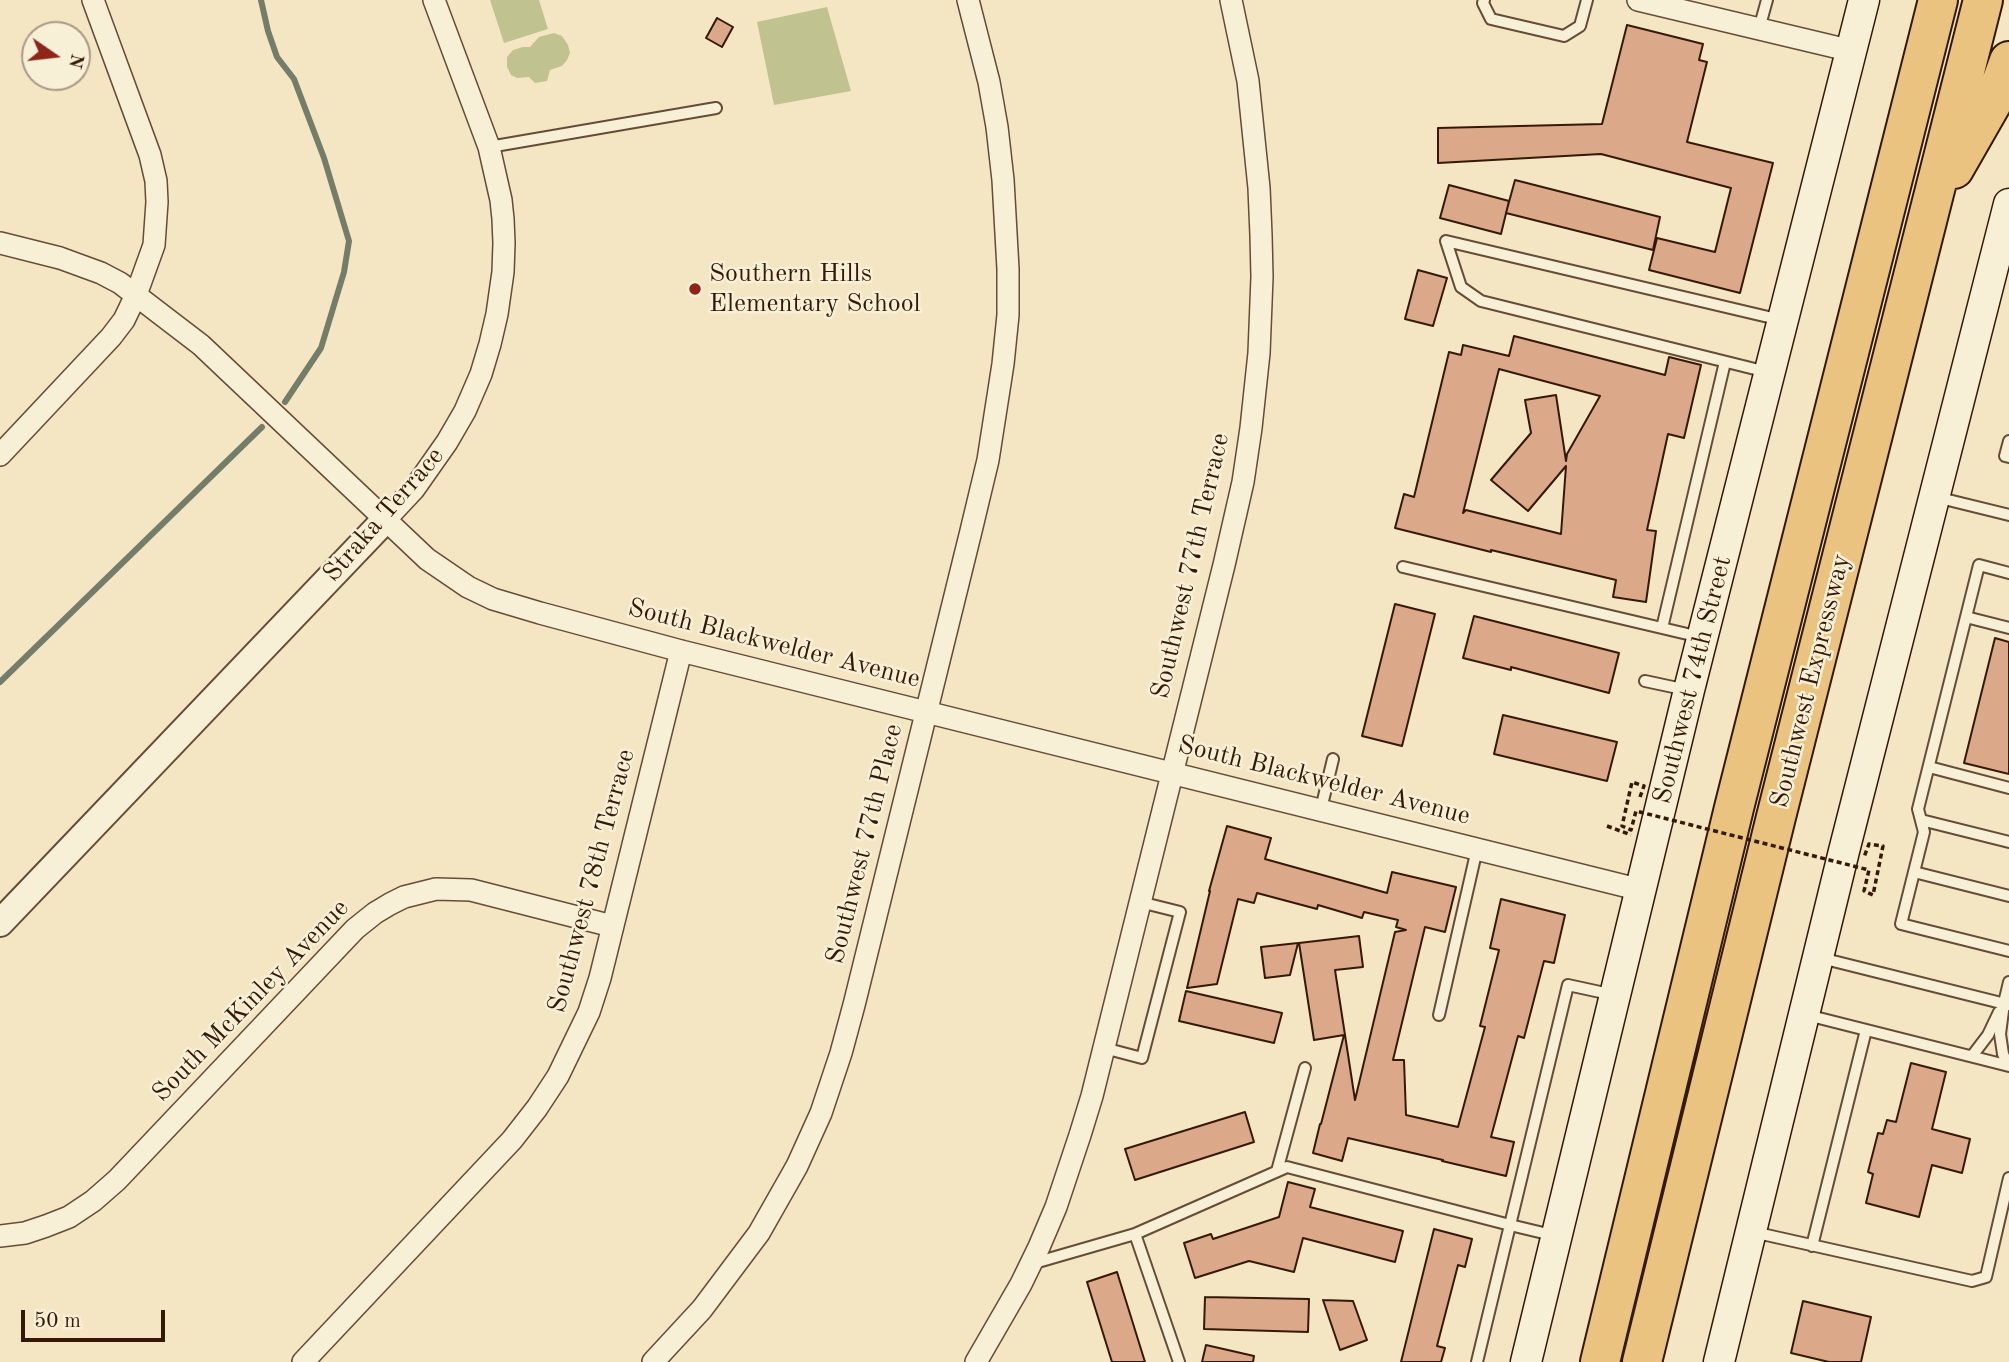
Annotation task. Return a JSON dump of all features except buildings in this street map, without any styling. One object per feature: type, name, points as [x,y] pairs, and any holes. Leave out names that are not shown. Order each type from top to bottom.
[{"type":"highway","name":"Southwest Expressway","points":[[1600,1362],[1734,808],[1938,0]]},
{"type":"highway","name":"Southwest Expressway","points":[[1642,1362],[1773,829],[1983,0]]},
{"type":"highway","points":[[1931,210],[1997,93],[2009,61]]},
{"type":"main road","name":"Southwest 74th Street","points":[[1526,1362],[1689,690],[1864,0]]},
{"type":"main road","points":[[1719,1362],[1818,957],[2009,204]]},
{"type":"street","points":[[0,455],[111,338],[124,320],[136,295],[154,245],[157,202],[156,181],[150,155],[93,0]]},
{"type":"street","name":"Straka Terrace","points":[[0,923],[386,520],[414,489],[447,443],[465,411],[490,344],[499,304],[504,243],[500,200],[489,147],[434,0]]},
{"type":"street","name":"Southwest 77th Place","points":[[653,1362],[702,1309],[759,1233],[797,1166],[821,1112],[854,1005],[988,460],[1008,315],[1006,224],[997,127],[989,82],[968,0]]},
{"type":"street","name":"Southwest 77th Terrace","points":[[976,1362],[1031,1264],[1056,1207],[1092,1096],[1243,482],[1260,342],[1262,277],[1259,188],[1248,81],[1231,0]]},
{"type":"street","points":[[1639,0],[1669,3],[1759,29],[1852,51]]},
{"type":"street","name":"South Blackwelder Avenue","points":[[0,243],[80,265],[120,283],[201,345],[426,559],[468,587],[493,599],[562,620],[1641,890]]},
{"type":"street","name":"Southwest 78th Terrace","points":[[303,1362],[512,1140],[558,1076],[589,1012],[600,978],[681,650]]},
{"type":"street","name":"South McKinley Avenue","points":[[0,1236],[24,1233],[69,1216],[117,1180],[355,929],[390,904],[404,897],[436,889],[471,890],[612,926]]},
{"type":"lane","points":[[1484,0],[1491,19],[1564,36],[1580,26],[1587,0]]},
{"type":"lane","points":[[1759,29],[1767,0]]},
{"type":"lane","points":[[489,147],[716,108]]},
{"type":"lane","points":[[1770,373],[1480,301],[1461,287],[1446,241],[1784,320]]},
{"type":"lane","points":[[1662,628],[1725,362]]},
{"type":"lane","points":[[2009,441],[2005,456],[2009,457]]},
{"type":"lane","points":[[1936,497],[2009,515]]},
{"type":"lane","points":[[2009,572],[1979,565],[1918,809],[1924,832],[1901,924],[2009,951]]},
{"type":"lane","points":[[1403,567],[1703,637]]},
{"type":"lane","points":[[1966,617],[2009,628]]},
{"type":"lane","points":[[1645,681],[1689,690]]},
{"type":"lane","points":[[1321,809],[1334,759]]},
{"type":"lane","points":[[1928,768],[2009,788]]},
{"type":"lane","points":[[1921,820],[2009,842]]},
{"type":"lane","points":[[1439,1015],[1477,849]]},
{"type":"lane","points":[[1914,872],[2009,896]]},
{"type":"lane","points":[[1104,1048],[1142,1058],[1180,912],[1140,902]]},
{"type":"lane","points":[[1818,957],[2006,1004]]},
{"type":"lane","points":[[2009,982],[2000,1044],[2009,1066]]},
{"type":"lane","points":[[1477,1362],[1568,985],[1616,996]]},
{"type":"lane","points":[[1972,1056],[1989,1035],[2006,1004]]},
{"type":"lane","points":[[1804,1014],[2009,1066]]},
{"type":"lane","points":[[1812,1245],[1866,1030]]},
{"type":"lane","points":[[1277,1171],[1306,1068]]},
{"type":"lane","points":[[1031,1264],[1135,1234],[1287,1167],[1557,1236]]},
{"type":"lane","points":[[1751,1231],[1972,1281],[1986,1277],[2009,1178]]},
{"type":"lane","points":[[1135,1234],[1179,1362]]},
{"type":"path","points":[[1640,797],[1644,786],[1633,782],[1622,826],[1632,830],[1636,811],[1869,870],[1864,891],[1873,895],[1884,846],[1868,844],[1864,857]]},
{"type":"path","points":[[1607,826],[1631,835],[1637,810]]},
{"type":"green space","points":[[490,0],[539,0],[548,29],[504,43]]},
{"type":"green space","points":[[827,7],[851,91],[774,105],[757,22]]},
{"type":"green space","points":[[554,33],[562,36],[570,53],[562,66],[550,70],[547,81],[535,83],[529,77],[517,78],[511,75],[507,67],[507,57],[513,50],[530,47],[539,37]]},
{"type":"waterway","points":[[261,0],[277,57],[294,79],[324,158],[349,241],[344,272],[321,348],[285,402]]},
{"type":"waterway","points":[[0,682],[262,427]]},
{"type":"place","name":"Southern Hills Elementary School","points":[[695,289]]}]
